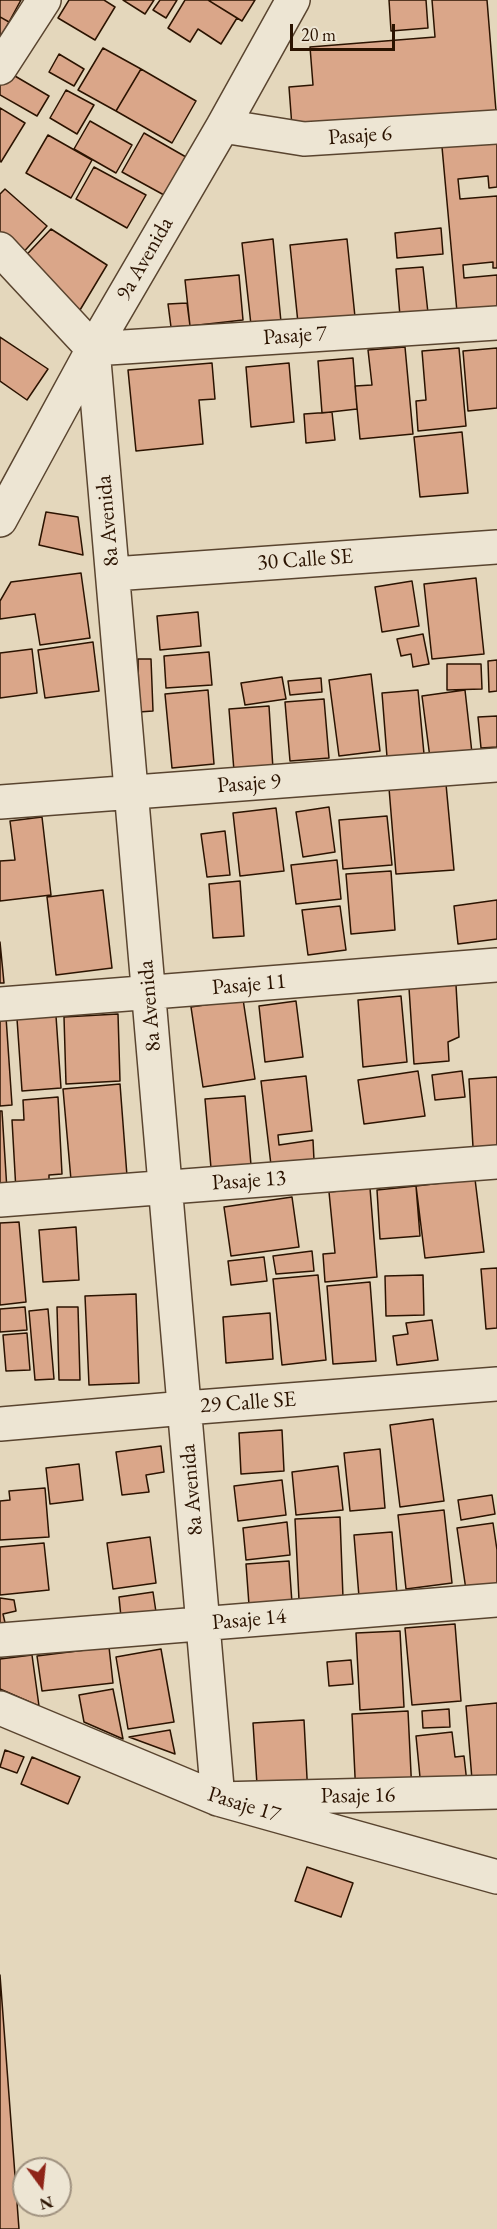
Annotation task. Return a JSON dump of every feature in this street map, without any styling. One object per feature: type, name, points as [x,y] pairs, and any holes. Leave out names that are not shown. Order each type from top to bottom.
[{"type":"street","points":[[0,68],[44,0]]},
{"type":"street","name":"9a Avenida","points":[[0,520],[93,349],[223,126],[293,0]]},
{"type":"street","name":"Pasaje 6","points":[[223,126],[304,139],[497,127]]},
{"type":"street","points":[[0,249],[93,349]]},
{"type":"street","name":"Pasaje 7","points":[[93,349],[497,322]]},
{"type":"street","name":"8a Avenida","points":[[93,349],[218,1799]]},
{"type":"street","name":"30 Calle SE","points":[[113,574],[497,547]]},
{"type":"street","name":"Pasaje 9","points":[[0,802],[497,765]]},
{"type":"street","name":"Pasaje 11","points":[[0,1004],[497,965]]},
{"type":"street","name":"Pasaje 13","points":[[0,1200],[497,1162]]},
{"type":"street","name":"29 Calle SE","points":[[0,1424],[497,1384]]},
{"type":"street","name":"Pasaje 14","points":[[0,1640],[497,1600]]},
{"type":"street","name":"Pasaje 17","points":[[0,1708],[218,1799],[497,1877]]},
{"type":"street","name":"Pasaje 16","points":[[218,1799],[497,1792]]},
{"type":"building","points":[[0,0],[21,0],[9,22],[0,17]]},
{"type":"building","points":[[69,0],[104,0],[115,7],[95,40],[58,18]]},
{"type":"building","points":[[123,0],[154,0],[145,14]]},
{"type":"building","points":[[160,0],[177,0],[166,18],[153,10]]},
{"type":"building","points":[[185,0],[208,0],[237,18],[221,44],[198,29],[190,42],[168,28]]},
{"type":"building","points":[[208,0],[255,0],[242,21]]},
{"type":"building","points":[[389,0],[426,0],[428,28],[391,31]]},
{"type":"building","points":[[432,0],[487,0],[496,111],[292,127],[289,87],[313,85],[310,47],[435,37]]},
{"type":"building","points":[[0,17],[9,22],[0,39]]},
{"type":"building","points":[[103,48],[141,69],[116,111],[78,90]]},
{"type":"building","points":[[59,54],[84,69],[74,86],[49,72]]},
{"type":"building","points":[[3,69],[49,96],[37,116],[0,95],[0,74]]},
{"type":"building","points":[[141,69],[196,101],[172,143],[116,111]]},
{"type":"building","points":[[66,90],[94,105],[77,134],[50,118]]},
{"type":"building","points":[[0,108],[25,123],[1,162],[0,161]]},
{"type":"building","points":[[90,121],[132,145],[116,173],[74,149]]},
{"type":"building","points":[[144,133],[186,157],[164,195],[122,172]]},
{"type":"building","points":[[48,135],[92,160],[71,198],[26,173]]},
{"type":"building","points":[[497,142],[497,187],[489,188],[488,176],[458,179],[460,199],[497,196],[497,268],[493,268],[493,262],[463,265],[464,278],[497,275],[497,309],[457,312],[442,147]]},
{"type":"building","points":[[94,167],[146,195],[127,228],[76,199]]},
{"type":"building","points":[[5,189],[47,226],[20,256],[0,239],[0,194]]},
{"type":"building","points":[[441,228],[443,254],[397,258],[395,233]]},
{"type":"building","points":[[51,229],[107,265],[65,335],[13,269]]},
{"type":"building","points":[[273,239],[281,322],[251,325],[242,243]]},
{"type":"building","points":[[347,239],[355,317],[298,323],[290,245]]},
{"type":"building","points":[[423,267],[428,313],[400,316],[396,269]]},
{"type":"building","points":[[239,275],[243,320],[190,326],[185,280]]},
{"type":"building","points":[[187,303],[190,326],[171,327],[168,304]]},
{"type":"building","points":[[0,337],[48,369],[27,400],[0,381]]},
{"type":"building","points":[[405,347],[413,434],[360,439],[355,386],[372,385],[368,350]]},
{"type":"building","points":[[459,348],[466,426],[418,431],[416,401],[426,400],[422,351]]},
{"type":"building","points":[[497,348],[497,408],[468,411],[463,351]]},
{"type":"building","points":[[353,358],[357,409],[322,413],[318,361]]},
{"type":"building","points":[[212,363],[215,399],[199,400],[203,444],[136,451],[128,370]]},
{"type":"building","points":[[289,363],[294,422],[251,427],[246,367]]},
{"type":"building","points":[[332,412],[335,440],[306,443],[304,414]]},
{"type":"building","points":[[462,432],[468,493],[420,497],[414,437]]},
{"type":"building","points":[[46,512],[78,517],[83,555],[39,545]]},
{"type":"building","points":[[81,573],[90,638],[40,645],[35,614],[0,619],[0,601],[11,582]]},
{"type":"building","points":[[476,578],[484,654],[432,659],[424,584]]},
{"type":"building","points":[[412,581],[419,626],[382,632],[375,587]]},
{"type":"building","points":[[198,612],[201,646],[160,650],[157,616]]},
{"type":"building","points":[[423,634],[429,664],[413,667],[411,654],[401,656],[397,639]]},
{"type":"building","points":[[93,642],[99,691],[45,698],[38,650]]},
{"type":"building","points":[[32,649],[37,693],[0,698],[0,653]]},
{"type":"building","points":[[209,652],[212,685],[166,688],[164,656]]},
{"type":"building","points":[[138,659],[151,659],[153,711],[139,712]]},
{"type":"building","points":[[497,660],[497,691],[489,692],[488,661]]},
{"type":"building","points":[[447,664],[481,664],[482,689],[447,690]]},
{"type":"building","points":[[371,674],[380,751],[339,756],[329,680]]},
{"type":"building","points":[[282,677],[286,699],[245,705],[241,683]]},
{"type":"building","points":[[321,678],[322,692],[290,695],[288,681]]},
{"type":"building","points":[[208,690],[214,764],[172,768],[165,694]]},
{"type":"building","points":[[418,690],[424,754],[387,757],[382,693]]},
{"type":"building","points":[[465,690],[472,753],[430,758],[422,696]]},
{"type":"building","points":[[324,699],[329,758],[290,761],[285,702]]},
{"type":"building","points":[[269,706],[273,769],[234,771],[229,709]]},
{"type":"building","points":[[497,716],[497,747],[481,748],[478,717]]},
{"type":"building","points":[[446,784],[454,870],[396,874],[389,788]]},
{"type":"building","points":[[329,807],[335,852],[303,857],[296,812]]},
{"type":"building","points":[[276,808],[284,871],[240,876],[233,813]]},
{"type":"building","points":[[387,816],[392,865],[343,869],[339,820]]},
{"type":"building","points":[[42,817],[51,895],[0,901],[0,861],[15,860],[10,821]]},
{"type":"building","points":[[225,831],[230,875],[207,877],[201,834]]},
{"type":"building","points":[[337,860],[341,899],[296,904],[291,865]]},
{"type":"building","points":[[391,871],[395,930],[351,934],[346,874]]},
{"type":"building","points":[[240,881],[244,936],[213,938],[209,884]]},
{"type":"building","points":[[103,890],[112,968],[56,975],[47,897]]},
{"type":"building","points":[[497,900],[497,939],[458,944],[454,906]]},
{"type":"building","points":[[340,906],[346,950],[308,955],[302,910]]},
{"type":"building","points":[[0,942],[4,983],[0,983]]},
{"type":"building","points":[[456,985],[459,1037],[448,1042],[449,1061],[414,1064],[409,988]]},
{"type":"building","points":[[401,996],[407,1062],[363,1067],[358,1000]]},
{"type":"building","points":[[243,999],[255,1079],[203,1087],[191,1007]]},
{"type":"building","points":[[296,1001],[303,1057],[265,1062],[259,1006]]},
{"type":"building","points":[[118,1014],[120,1081],[66,1084],[64,1017]]},
{"type":"building","points":[[56,1016],[61,1088],[22,1091],[17,1019]]},
{"type":"building","points":[[6,1017],[12,1105],[0,1106],[0,1018]]},
{"type":"building","points":[[418,1071],[425,1116],[364,1124],[358,1080]]},
{"type":"building","points":[[462,1071],[465,1097],[435,1100],[432,1075]]},
{"type":"building","points":[[306,1076],[312,1131],[278,1135],[279,1145],[313,1140],[314,1160],[271,1165],[261,1081]]},
{"type":"building","points":[[497,1077],[497,1146],[473,1147],[469,1079]]},
{"type":"building","points":[[120,1084],[127,1176],[71,1180],[63,1089]]},
{"type":"building","points":[[245,1096],[251,1165],[211,1168],[205,1099]]},
{"type":"building","points":[[58,1097],[62,1174],[49,1175],[49,1189],[16,1191],[12,1120],[24,1120],[23,1100]]},
{"type":"building","points":[[0,1111],[2,1111],[7,1190],[0,1190]]},
{"type":"building","points":[[475,1179],[484,1252],[425,1258],[416,1186]]},
{"type":"building","points":[[416,1186],[420,1236],[380,1239],[377,1190]]},
{"type":"building","points":[[370,1188],[377,1277],[325,1282],[323,1254],[335,1253],[329,1192]]},
{"type":"building","points":[[292,1197],[299,1247],[231,1256],[224,1207]]},
{"type":"building","points":[[19,1222],[26,1302],[0,1305],[0,1223]]},
{"type":"building","points":[[76,1227],[79,1280],[43,1282],[39,1230]]},
{"type":"building","points":[[312,1251],[314,1271],[276,1274],[273,1256]]},
{"type":"building","points":[[264,1257],[267,1281],[231,1285],[228,1261]]},
{"type":"building","points":[[497,1268],[497,1328],[486,1329],[481,1269]]},
{"type":"building","points":[[318,1275],[326,1360],[282,1365],[273,1279]]},
{"type":"building","points":[[423,1275],[424,1315],[386,1316],[385,1276]]},
{"type":"building","points":[[370,1282],[376,1361],[333,1364],[327,1286]]},
{"type":"building","points":[[136,1294],[139,1383],[89,1385],[85,1296]]},
{"type":"building","points":[[25,1307],[27,1330],[0,1332],[0,1309]]},
{"type":"building","points":[[57,1307],[78,1307],[80,1380],[59,1380]]},
{"type":"building","points":[[48,1309],[54,1379],[35,1380],[29,1311]]},
{"type":"building","points":[[270,1313],[273,1359],[226,1363],[223,1317]]},
{"type":"building","points":[[432,1320],[438,1360],[397,1365],[393,1336],[408,1334],[406,1323]]},
{"type":"building","points":[[27,1333],[30,1370],[6,1371],[3,1335]]},
{"type":"building","points":[[433,1419],[444,1501],[400,1507],[390,1425]]},
{"type":"building","points":[[282,1430],[284,1471],[241,1474],[239,1433]]},
{"type":"building","points":[[161,1446],[164,1472],[146,1475],[149,1492],[122,1495],[116,1452]]},
{"type":"building","points":[[380,1449],[385,1508],[350,1511],[344,1453]]},
{"type":"building","points":[[79,1464],[83,1500],[50,1504],[46,1468]]},
{"type":"building","points":[[338,1466],[343,1510],[296,1515],[292,1472]]},
{"type":"building","points":[[282,1480],[286,1515],[238,1521],[234,1486]]},
{"type":"building","points":[[45,1488],[49,1537],[0,1540],[0,1501],[10,1500],[9,1491]]},
{"type":"building","points":[[492,1495],[495,1514],[461,1520],[458,1500]]},
{"type":"building","points":[[444,1510],[452,1583],[406,1589],[398,1515]]},
{"type":"building","points":[[340,1517],[343,1598],[299,1600],[295,1519]]},
{"type":"building","points":[[287,1522],[290,1555],[246,1560],[243,1528]]},
{"type":"building","points":[[493,1523],[497,1550],[497,1586],[466,1590],[457,1528]]},
{"type":"building","points":[[392,1532],[397,1594],[359,1597],[354,1535]]},
{"type":"building","points":[[150,1537],[156,1583],[113,1589],[107,1543]]},
{"type":"building","points":[[44,1543],[49,1590],[0,1595],[0,1547]]},
{"type":"building","points":[[289,1561],[292,1603],[249,1605],[246,1564]]},
{"type":"building","points":[[153,1592],[156,1612],[121,1617],[119,1597]]},
{"type":"building","points":[[0,1598],[14,1600],[16,1611],[3,1614],[6,1627],[0,1628]]},
{"type":"building","points":[[455,1624],[461,1701],[412,1705],[405,1628]]},
{"type":"building","points":[[400,1631],[404,1707],[360,1710],[356,1633]]},
{"type":"building","points":[[109,1647],[113,1683],[42,1691],[37,1656]]},
{"type":"building","points":[[161,1649],[174,1722],[128,1729],[116,1657]]},
{"type":"building","points":[[32,1655],[39,1706],[0,1689],[0,1659]]},
{"type":"building","points":[[351,1660],[353,1684],[329,1686],[327,1662]]},
{"type":"building","points":[[113,1689],[123,1739],[84,1722],[79,1695]]},
{"type":"building","points":[[497,1703],[497,1790],[473,1792],[466,1706]]},
{"type":"building","points":[[449,1709],[450,1727],[423,1728],[422,1711]]},
{"type":"building","points":[[408,1711],[412,1794],[356,1797],[352,1714]]},
{"type":"building","points":[[304,1720],[308,1797],[258,1800],[253,1723]]},
{"type":"building","points":[[170,1730],[175,1754],[129,1737]]},
{"type":"building","points":[[452,1732],[455,1757],[464,1756],[468,1792],[422,1798],[416,1736]]},
{"type":"building","points":[[5,1750],[24,1757],[17,1773],[0,1767]]},
{"type":"building","points":[[32,1757],[80,1777],[68,1804],[21,1784]]},
{"type":"building","points":[[307,1867],[353,1883],[341,1917],[295,1901]]},
{"type":"building","points":[[0,1975],[14,2157],[12,2217],[18,2217],[19,2229],[0,2229]]}]
